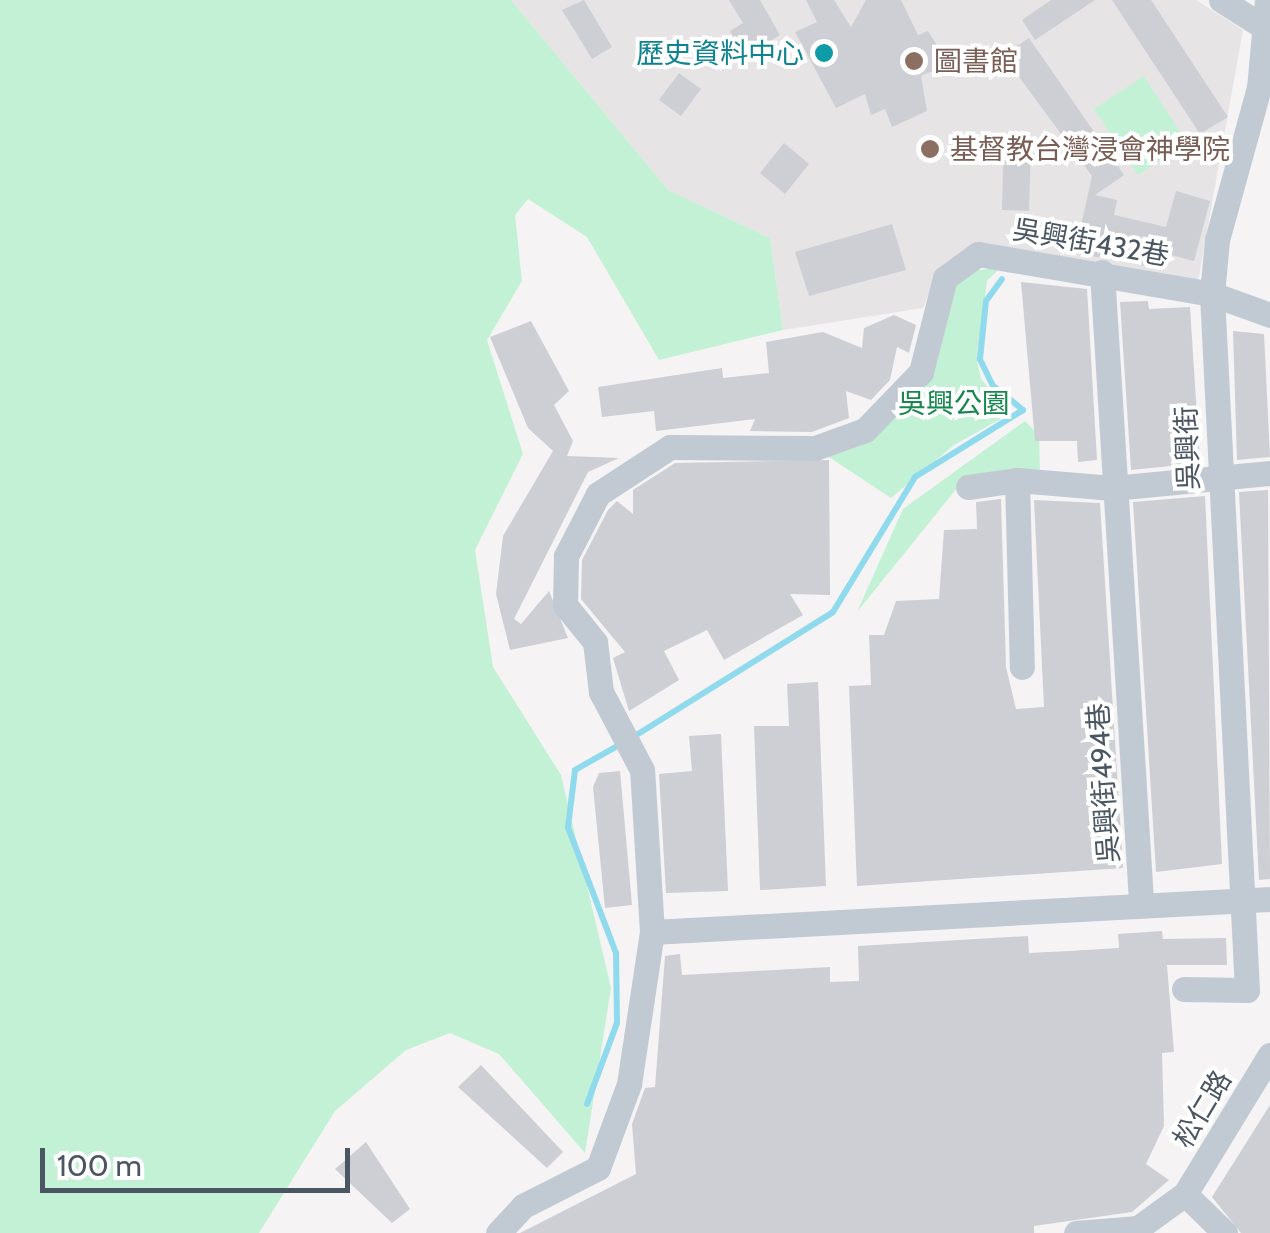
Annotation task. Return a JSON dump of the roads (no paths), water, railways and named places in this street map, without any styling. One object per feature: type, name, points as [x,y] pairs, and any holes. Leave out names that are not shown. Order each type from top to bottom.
[{"type":"street","points":[[1222,0],[1267,19]]},
{"type":"street","name":"吳興街","points":[[1184,989],[1247,990],[1259,899],[1218,479],[1212,294],[1267,19]]},
{"type":"street","name":"吳興街432巷","points":[[652,932],[634,752],[602,692],[596,642],[569,613],[563,582],[572,538],[598,494],[650,454],[719,443],[815,448],[866,430],[921,372],[944,278],[978,254],[1102,272],[1212,294],[1270,315]]},
{"type":"street","name":"吳興街494巷","points":[[1102,272],[1141,901]]},
{"type":"street","points":[[968,487],[1017,480],[1113,488],[1270,473]]},
{"type":"street","points":[[1017,480],[1022,666]]},
{"type":"street","points":[[498,1233],[524,1206],[598,1168],[629,1084],[652,932],[1141,901],[1259,899]]},
{"type":"street","name":"松仁路","points":[[1186,1194],[1270,1055]]},
{"type":"street","points":[[1076,1233],[1138,1228],[1186,1194],[1225,1233]]},
{"type":"waterway","points":[[630,739],[833,612],[915,477],[1023,410],[993,386],[980,359],[986,301],[1002,279]]},
{"type":"waterway","points":[[587,1104],[617,1023],[616,953],[568,827],[575,770],[619,745]]},
{"type":"place","name":"歷史資料中心","points":[[824,53]]},
{"type":"place","name":"圖書館","points":[[914,61]]},
{"type":"place","name":"基督教台灣浸會神學院","points":[[930,149]]},
{"type":"park label","name":"吳興公園","points":[[954,403]]}]
